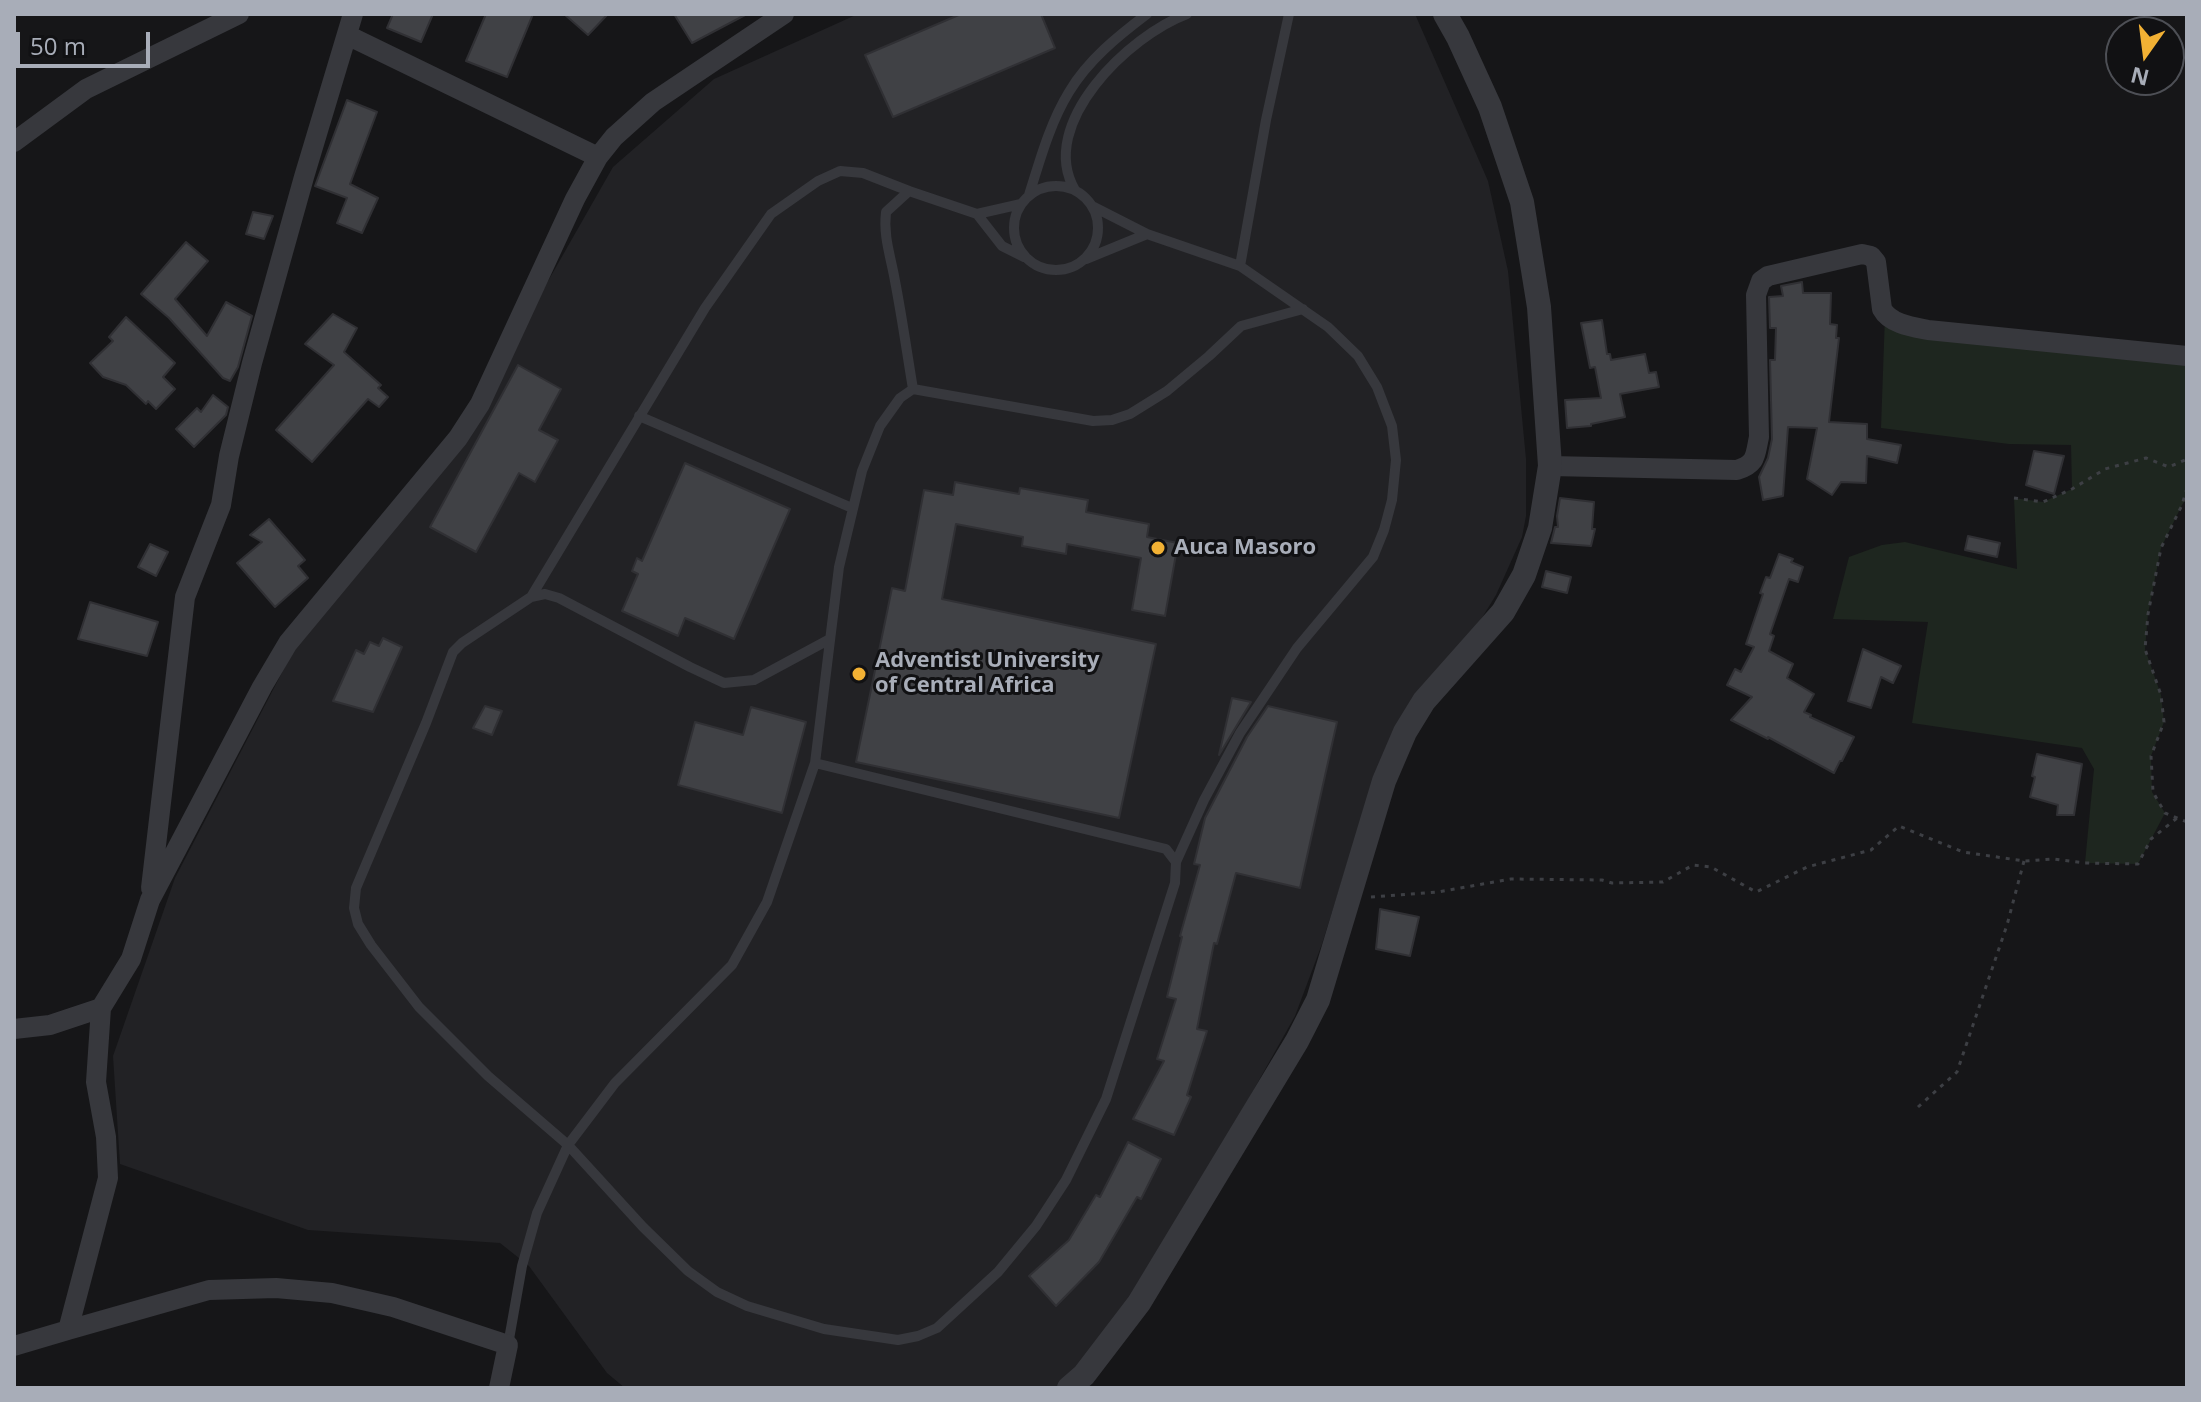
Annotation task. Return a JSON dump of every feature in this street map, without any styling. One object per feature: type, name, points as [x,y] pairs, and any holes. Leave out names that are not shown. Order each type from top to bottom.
[{"type":"street","points":[[14,142],[86,89],[239,14]]},
{"type":"street","points":[[150,900],[185,597],[221,505],[229,456],[252,363],[353,14]]},
{"type":"street","points":[[68,1330],[108,1178],[106,1137],[96,1082],[101,1008],[131,959],[150,900],[262,687],[288,643],[458,438],[480,404],[575,199],[598,157],[614,137],[653,102],[784,14]]},
{"type":"street","points":[[1069,1388],[1084,1375],[1139,1303],[1297,1041],[1318,1000],[1384,781],[1405,732],[1424,701],[1503,612],[1524,575],[1540,528],[1550,466],[1539,307],[1522,202],[1490,107],[1445,14]]},
{"type":"street","points":[[347,35],[598,157]]},
{"type":"street","points":[[1550,466],[1737,470],[1748,467],[1755,459],[1759,437],[1756,295],[1761,281],[1768,276],[1862,254],[1871,256],[1876,262],[1885,315],[1907,326],[2187,356]]},
{"type":"street","points":[[14,1029],[50,1025],[101,1008]]},
{"type":"street","points":[[14,1346],[209,1290],[276,1288],[332,1293],[377,1304],[508,1345],[499,1388]]},
{"type":"lane","points":[[1029,195],[1048,136],[1069,92],[1092,61],[1147,14]]},
{"type":"lane","points":[[1075,190],[1068,178],[1064,149],[1069,129],[1083,101],[1096,83],[1132,48],[1168,21],[1187,14]]},
{"type":"lane","points":[[1240,266],[1289,14]]},
{"type":"lane","points":[[531,597],[705,308],[771,214],[818,181],[840,171],[863,173],[977,214],[1021,204]]},
{"type":"lane","points":[[1028,259],[1015,239],[1016,215],[1021,204],[1039,189],[1063,186],[1084,197],[1097,217],[1096,240],[1083,260]]},
{"type":"lane","points":[[909,191],[886,212],[884,228],[913,389]]},
{"type":"lane","points":[[830,639],[754,680],[724,683],[559,598],[545,594],[531,597],[453,652],[356,888],[354,908],[358,924],[371,945],[419,1007],[488,1076],[568,1145],[688,1271],[717,1292],[747,1306],[824,1329],[898,1340],[937,1328],[998,1272],[1036,1226],[1066,1180],[1106,1099],[1175,883],[1176,862],[1204,800],[1240,733],[1297,648],[1373,557],[1392,500],[1396,460],[1392,426],[1377,387],[1358,356],[1328,327],[1240,266],[1147,234],[1092,206]]},
{"type":"lane","points":[[977,214],[1002,246],[1038,266],[1050,269],[1073,267],[1147,234]]},
{"type":"lane","points":[[508,1345],[522,1266],[537,1213],[568,1145],[615,1083],[732,965],[767,902],[815,763],[839,567],[852,508],[862,471],[880,426],[900,398],[913,389],[1093,421],[1112,420],[1130,414],[1167,391],[1241,326],[1303,309]]},
{"type":"lane","points":[[639,416],[852,508]]},
{"type":"lane","points":[[815,763],[1166,849],[1176,862]]},
{"type":"path","points":[[2014,498],[2043,502],[2105,469],[2146,458],[2169,467],[2187,459]]},
{"type":"path","points":[[2187,488],[2161,548],[2148,614],[2145,649],[2161,695],[2164,722],[2151,756],[2153,792],[2165,813],[2187,822]]},
{"type":"path","points":[[1350,897],[1438,892],[1511,879],[1663,882],[1693,865],[1711,867],[1756,892],[1807,867],[1871,850],[1899,826],[1963,852],[2024,861],[2054,859],[2138,864],[2151,839],[2177,818]]},
{"type":"path","points":[[1918,1107],[1957,1072],[2007,925],[2024,861]]},
{"type":"shaded area","name":"Adventist University of Central Africa","points":[[858,14],[1415,14],[1488,181],[1508,271],[1526,459],[1526,516],[1522,537],[1496,595],[1376,772],[1322,944],[1295,1016],[1147,1280],[1066,1388],[625,1388],[607,1373],[529,1266],[500,1243],[308,1230],[120,1164],[113,1056],[175,878],[300,638],[437,476],[613,167],[714,79]]},
{"type":"shaded area","points":[[1885,315],[2187,356],[2187,498],[2161,548],[2148,614],[2145,649],[2161,695],[2164,722],[2151,756],[2152,792],[2165,813],[2138,864],[2085,863],[2094,769],[2082,748],[1912,723],[1928,622],[1833,619],[1849,557],[1882,545],[1905,542],[2017,569],[2014,498],[2043,502],[2072,489],[2071,445],[2009,444],[1881,428]]},
{"type":"building","points":[[393,14],[433,14],[421,42],[387,28]]},
{"type":"building","points":[[486,14],[533,14],[507,77],[466,61]]},
{"type":"building","points":[[564,14],[608,14],[588,35]]},
{"type":"building","points":[[674,14],[747,14],[692,43]]},
{"type":"building","points":[[961,14],[1041,14],[1055,48],[893,117],[865,55]]},
{"type":"building","points":[[347,100],[377,112],[350,184],[378,198],[362,233],[337,223],[347,198],[315,186]]},
{"type":"building","points":[[253,212],[273,216],[264,239],[246,234]]},
{"type":"building","points":[[186,242],[208,261],[175,299],[207,336],[226,302],[252,316],[238,367],[230,381],[223,378],[169,318],[141,294]]},
{"type":"building","points":[[1802,282],[1803,293],[1831,293],[1830,324],[1837,325],[1836,338],[1839,338],[1829,422],[1867,424],[1867,439],[1901,445],[1897,463],[1867,456],[1866,483],[1841,482],[1832,495],[1807,479],[1817,428],[1788,427],[1783,496],[1763,500],[1759,477],[1772,439],[1770,360],[1775,360],[1776,328],[1770,328],[1769,297],[1783,296],[1781,286]]},
{"type":"building","points":[[333,314],[357,328],[344,352],[381,385],[378,388],[388,397],[379,407],[368,399],[312,462],[276,430],[334,365],[305,344]]},
{"type":"building","points":[[126,317],[175,363],[163,377],[175,389],[156,409],[126,385],[103,377],[90,363],[113,341],[109,337]]},
{"type":"building","points":[[1602,320],[1607,354],[1610,354],[1611,360],[1645,354],[1649,373],[1656,372],[1659,387],[1620,394],[1625,417],[1591,426],[1567,428],[1565,400],[1601,398],[1595,367],[1590,368],[1581,323]]},
{"type":"building","points":[[518,365],[561,389],[539,430],[558,440],[535,482],[519,473],[476,552],[430,527]]},
{"type":"building","points":[[213,395],[228,407],[226,415],[194,447],[176,429],[197,408],[201,412]]},
{"type":"building","points":[[2034,451],[2064,456],[2054,494],[2026,485]]},
{"type":"building","points":[[685,463],[790,509],[734,639],[685,618],[678,636],[622,611],[638,574],[632,571],[637,558],[642,561]]},
{"type":"building","points":[[955,482],[1019,494],[1020,488],[1088,500],[1086,512],[1149,524],[1147,537],[1178,543],[1165,616],[1132,610],[1141,558],[1067,544],[1066,554],[1022,546],[1023,537],[956,524],[942,599],[1156,644],[1119,818],[856,762],[892,588],[905,591],[924,490],[953,495]]},
{"type":"building","points":[[1560,498],[1594,502],[1592,529],[1595,529],[1591,546],[1551,543],[1555,527],[1558,527]]},
{"type":"building","points":[[269,519],[305,560],[298,566],[308,578],[275,607],[237,563],[262,542],[250,535]]},
{"type":"building","points":[[1968,536],[2000,543],[1997,557],[1965,550]]},
{"type":"building","points":[[150,544],[168,552],[156,576],[138,567]]},
{"type":"building","points":[[1779,554],[1803,567],[1798,582],[1789,579],[1770,634],[1774,636],[1769,651],[1793,664],[1787,678],[1814,694],[1804,712],[1854,737],[1834,773],[1731,720],[1752,697],[1727,685],[1735,669],[1741,672],[1754,647],[1746,644],[1763,594],[1760,593],[1766,577],[1770,578]]},
{"type":"building","points":[[1546,571],[1571,577],[1567,593],[1542,587]]},
{"type":"building","points":[[90,602],[158,622],[147,656],[78,639]]},
{"type":"building","points":[[383,638],[402,647],[373,712],[333,701],[356,650],[364,654],[370,642],[379,646]]},
{"type":"building","points":[[1863,649],[1901,666],[1893,683],[1881,677],[1871,708],[1848,701]]},
{"type":"building","points":[[1232,698],[1251,702],[1219,755]]},
{"type":"building","points":[[485,706],[502,711],[492,735],[473,728]]},
{"type":"building","points":[[1268,706],[1337,722],[1300,888],[1236,873],[1217,944],[1214,943],[1197,1029],[1207,1031],[1187,1095],[1191,1097],[1174,1135],[1133,1119],[1164,1061],[1157,1059],[1176,999],[1167,997],[1200,865],[1194,864],[1205,818],[1247,737]]},
{"type":"building","points":[[751,707],[806,722],[782,813],[678,785],[695,722],[743,735]]},
{"type":"building","points":[[2037,754],[2082,764],[2074,815],[2057,815],[2058,805],[2030,797]]},
{"type":"building","points":[[1380,909],[1419,917],[1410,956],[1376,949]]},
{"type":"building","points":[[1128,1142],[1161,1159],[1141,1199],[1137,1197],[1099,1262],[1056,1306],[1029,1276],[1069,1240],[1096,1195],[1100,1197]]},
{"type":"place","name":"Auca Masoro","points":[[1158,548]]},
{"type":"place","name":"Adventist University of Central Africa","points":[[859,674]]}]
